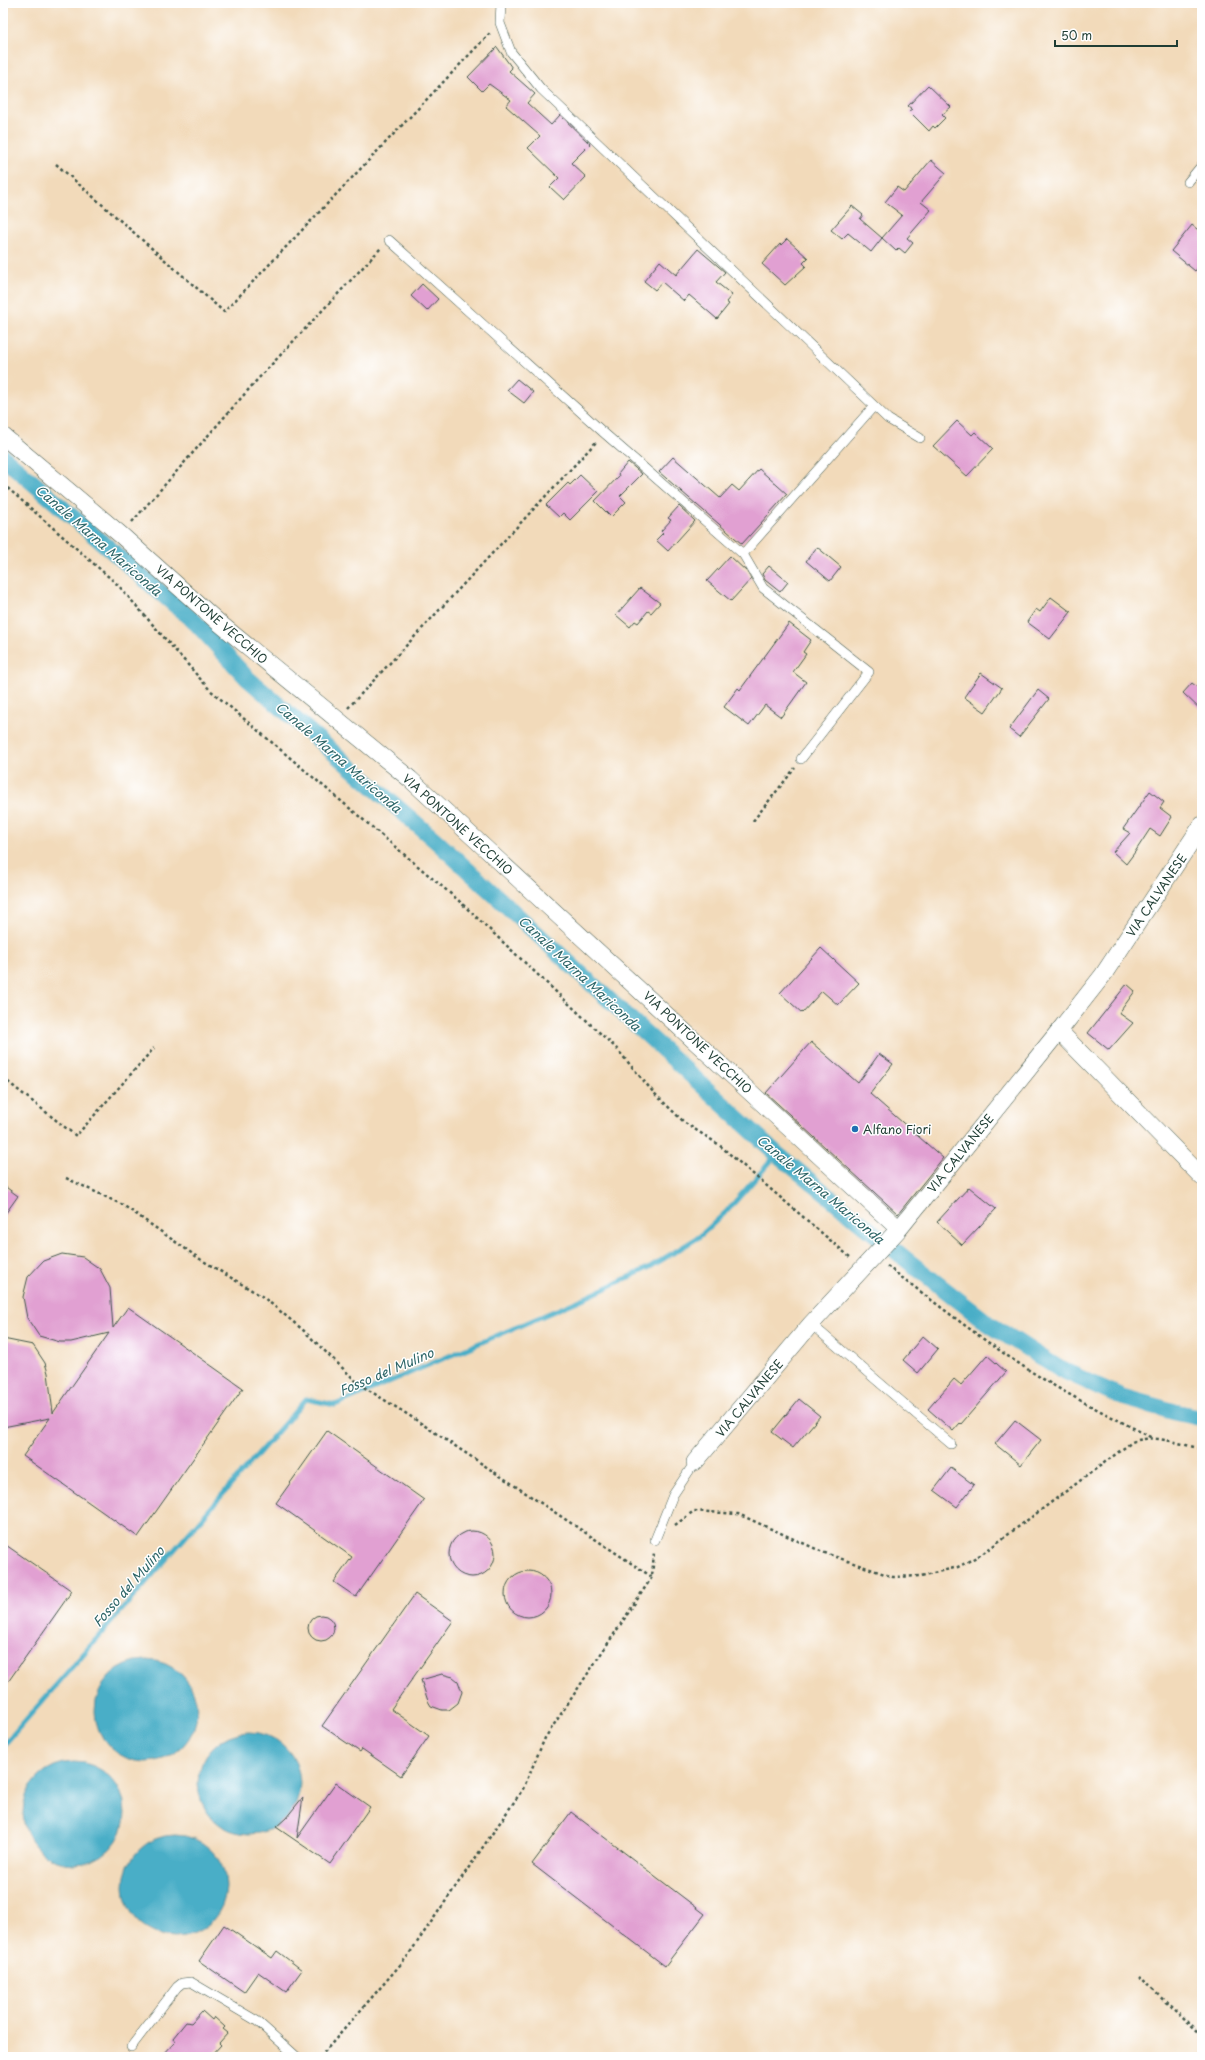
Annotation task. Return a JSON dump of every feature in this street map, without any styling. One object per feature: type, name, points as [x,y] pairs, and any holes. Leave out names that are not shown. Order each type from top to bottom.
[{"type":"street","name":"VIA PONTONE VECCHIO","points":[[3,436],[121,535],[218,622],[410,779],[897,1231]]},
{"type":"street","name":"VIA CALVANESE","points":[[695,1462],[811,1324],[897,1231],[1059,1031],[1103,974],[1202,825]]},
{"type":"street","points":[[1059,1031],[1202,1177]]},
{"type":"lane","points":[[501,3],[500,23],[511,52],[540,89],[888,419],[920,438]]},
{"type":"lane","points":[[1188,182],[1202,165]]},
{"type":"lane","points":[[388,240],[604,433],[743,554],[763,588],[869,672],[801,759]]},
{"type":"lane","points":[[743,554],[874,406]]},
{"type":"lane","points":[[811,1324],[951,1444]]},
{"type":"lane","points":[[655,1540],[672,1495],[695,1462]]},
{"type":"lane","points":[[131,2047],[177,1987],[182,1983],[191,1982],[257,2021],[297,2057]]},
{"type":"path","points":[[56,164],[224,312],[500,23]]},
{"type":"path","points":[[121,535],[257,380],[388,240]]},
{"type":"path","points":[[337,720],[604,433]]},
{"type":"path","points":[[3,484],[118,585],[210,690],[458,900],[616,1048],[654,1093],[685,1123],[718,1144],[762,1182],[1010,1358],[1053,1385],[1154,1439]]},
{"type":"path","points":[[754,821],[801,759]]},
{"type":"path","points":[[3,1078],[76,1136],[154,1048]]},
{"type":"path","points":[[66,1178],[123,1205],[200,1259],[263,1297],[303,1330],[358,1384],[410,1416],[652,1577]]},
{"type":"path","points":[[320,2057],[406,1957],[523,1789],[545,1738],[652,1577],[655,1540],[694,1511],[738,1514],[825,1553],[893,1577],[921,1576],[958,1567],[982,1554],[1132,1442],[1143,1438],[1154,1439],[1202,1449]]},
{"type":"path","points":[[1139,1977],[1202,2036]]},
{"type":"water","points":[[146,1660],[165,1664],[182,1675],[193,1692],[197,1711],[193,1730],[182,1747],[165,1758],[146,1762],[127,1758],[110,1747],[99,1730],[95,1711],[99,1692],[110,1675],[127,1664]]},
{"type":"water","points":[[249,1732],[268,1736],[285,1747],[296,1764],[300,1783],[296,1802],[285,1819],[268,1830],[249,1834],[230,1830],[213,1819],[202,1802],[198,1783],[202,1764],[213,1747],[230,1736]]},
{"type":"water","points":[[74,1762],[93,1766],[110,1777],[121,1794],[125,1813],[121,1832],[110,1849],[93,1860],[74,1864],[55,1860],[38,1849],[27,1832],[23,1813],[27,1794],[38,1777],[55,1766]]},
{"type":"water","points":[[175,1835],[194,1839],[211,1850],[222,1867],[226,1886],[222,1905],[211,1922],[194,1933],[175,1937],[156,1933],[139,1922],[128,1905],[124,1886],[128,1867],[139,1850],[156,1839]]},
{"type":"building","points":[[497,47],[512,68],[509,71],[535,94],[527,103],[551,125],[560,115],[590,144],[571,163],[586,177],[564,200],[550,187],[559,178],[528,148],[540,136],[506,106],[511,100],[489,84],[482,91],[468,77]]},
{"type":"building","points":[[928,85],[951,107],[942,115],[945,118],[935,128],[933,126],[929,131],[909,111],[912,109],[908,106]]},
{"type":"building","points":[[931,160],[946,173],[921,202],[931,210],[907,238],[913,243],[905,253],[899,248],[896,251],[882,238],[902,215],[885,202],[897,187],[904,192]]},
{"type":"building","points":[[852,206],[863,215],[860,219],[882,238],[871,252],[848,233],[842,239],[831,230]]},
{"type":"building","points":[[1192,225],[1202,233],[1202,263],[1195,271],[1171,251]]},
{"type":"building","points":[[787,239],[808,258],[803,263],[806,266],[785,285],[762,264],[780,244],[781,245]]},
{"type":"building","points":[[698,249],[725,272],[716,282],[732,295],[726,302],[729,304],[717,319],[689,295],[684,301],[662,282],[655,290],[644,281],[660,261],[676,275]]},
{"type":"building","points":[[422,284],[438,299],[427,311],[411,296]]},
{"type":"building","points":[[517,379],[533,392],[524,403],[507,390]]},
{"type":"building","points":[[957,421],[972,435],[975,432],[993,449],[967,476],[933,446]]},
{"type":"building","points":[[673,457],[720,498],[732,485],[739,491],[759,469],[787,494],[742,544],[659,472]]},
{"type":"building","points":[[628,462],[642,474],[620,496],[626,502],[611,517],[595,501],[619,476],[618,474]]},
{"type":"building","points":[[580,475],[598,492],[570,520],[563,513],[559,517],[546,505],[568,483],[570,485]]},
{"type":"building","points":[[679,506],[695,521],[668,551],[656,540],[663,533],[661,531],[671,520],[668,518]]},
{"type":"building","points":[[817,547],[841,567],[830,581],[806,561]]},
{"type":"building","points":[[730,556],[747,572],[751,579],[731,601],[707,581]]},
{"type":"building","points":[[769,566],[788,582],[780,592],[765,580],[762,574]]},
{"type":"building","points":[[640,588],[660,603],[651,613],[648,611],[638,623],[635,621],[630,627],[616,615]]},
{"type":"building","points":[[1051,597],[1071,612],[1050,639],[1027,622],[1036,609],[1040,612]]},
{"type":"building","points":[[789,623],[811,640],[803,652],[806,654],[793,672],[806,682],[781,717],[765,705],[749,726],[724,707],[738,688],[740,690]]},
{"type":"building","points":[[981,673],[1002,688],[985,712],[964,697]]},
{"type":"building","points":[[1192,683],[1202,691],[1202,711],[1183,693]]},
{"type":"building","points":[[1038,690],[1049,699],[1019,737],[1009,729]]},
{"type":"building","points":[[1150,791],[1164,802],[1160,808],[1172,817],[1160,836],[1150,829],[1126,864],[1113,852],[1130,833],[1123,829]]},
{"type":"building","points":[[821,948],[859,983],[838,1005],[822,991],[802,1013],[780,993]]},
{"type":"building","points":[[1127,984],[1135,991],[1119,1013],[1133,1023],[1109,1050],[1088,1033]]},
{"type":"building","name":"Alfano Fiori","points":[[811,1042],[858,1083],[879,1054],[893,1064],[870,1094],[943,1158],[898,1214],[766,1093]]},
{"type":"building","points":[[3,1185],[18,1196],[3,1217]]},
{"type":"building","points":[[969,1187],[996,1209],[962,1245],[937,1222]]},
{"type":"building","points":[[62,1254],[83,1257],[100,1269],[110,1288],[113,1328],[128,1307],[243,1388],[138,1537],[23,1456],[50,1418],[3,1427],[3,1339],[33,1345],[45,1363],[48,1373],[53,1413],[109,1333],[71,1342],[60,1342],[39,1336],[27,1318],[23,1297],[28,1277],[43,1261]]},
{"type":"building","points":[[923,1336],[938,1349],[918,1373],[903,1360]]},
{"type":"building","points":[[987,1355],[1006,1372],[961,1424],[960,1423],[953,1431],[928,1409],[954,1379],[961,1385]]},
{"type":"building","points":[[799,1399],[820,1416],[793,1448],[772,1432]]},
{"type":"building","points":[[1015,1420],[1041,1440],[1021,1465],[995,1444]]},
{"type":"building","points":[[327,1431],[424,1500],[356,1597],[334,1582],[352,1557],[276,1503]]},
{"type":"building","points":[[951,1468],[974,1485],[957,1507],[934,1490]]},
{"type":"building","points":[[467,1531],[477,1531],[485,1535],[491,1541],[495,1549],[495,1559],[491,1567],[485,1573],[477,1577],[467,1577],[459,1573],[453,1567],[449,1559],[449,1549],[453,1541],[459,1535]]},
{"type":"building","points":[[3,1543],[72,1591],[3,1689]]},
{"type":"building","points":[[523,1571],[533,1571],[541,1575],[547,1581],[551,1589],[551,1599],[547,1607],[541,1613],[533,1617],[523,1617],[515,1613],[509,1607],[505,1599],[505,1589],[509,1581],[515,1575]]},
{"type":"building","points":[[415,1594],[453,1621],[391,1709],[429,1736],[401,1776],[362,1749],[360,1752],[322,1726]]},
{"type":"building","points":[[321,1615],[330,1619],[334,1628],[330,1637],[321,1641],[312,1637],[308,1628],[312,1619]]},
{"type":"building","points":[[442,1674],[453,1677],[458,1681],[462,1692],[458,1703],[449,1710],[442,1710],[431,1706],[421,1680]]},
{"type":"building","points":[[336,1783],[370,1807],[330,1864],[276,1827],[286,1818],[303,1797],[297,1838]]},
{"type":"building","points":[[571,1812],[705,1914],[665,1966],[532,1864]]},
{"type":"building","points":[[224,1925],[272,1958],[277,1951],[302,1970],[286,1992],[258,1972],[244,1992],[199,1961]]},
{"type":"building","points":[[202,2011],[212,2020],[214,2017],[225,2027],[223,2029],[228,2033],[219,2043],[221,2045],[210,2057],[161,2057],[175,2042],[173,2038],[186,2022],[191,2023]]},
{"type":"waterway","name":"Canale Marna Mariconda","points":[[3,457],[196,623],[247,678],[435,840],[777,1154],[908,1261],[989,1324],[1058,1368],[1122,1397],[1202,1418]]},
{"type":"waterway","name":"Fosso del Mulino","points":[[3,1746],[306,1399],[335,1405],[587,1297],[650,1267],[699,1237],[727,1211],[777,1154]]},
{"type":"place","name":"Alfano Fiori","points":[[855,1129]]}]
